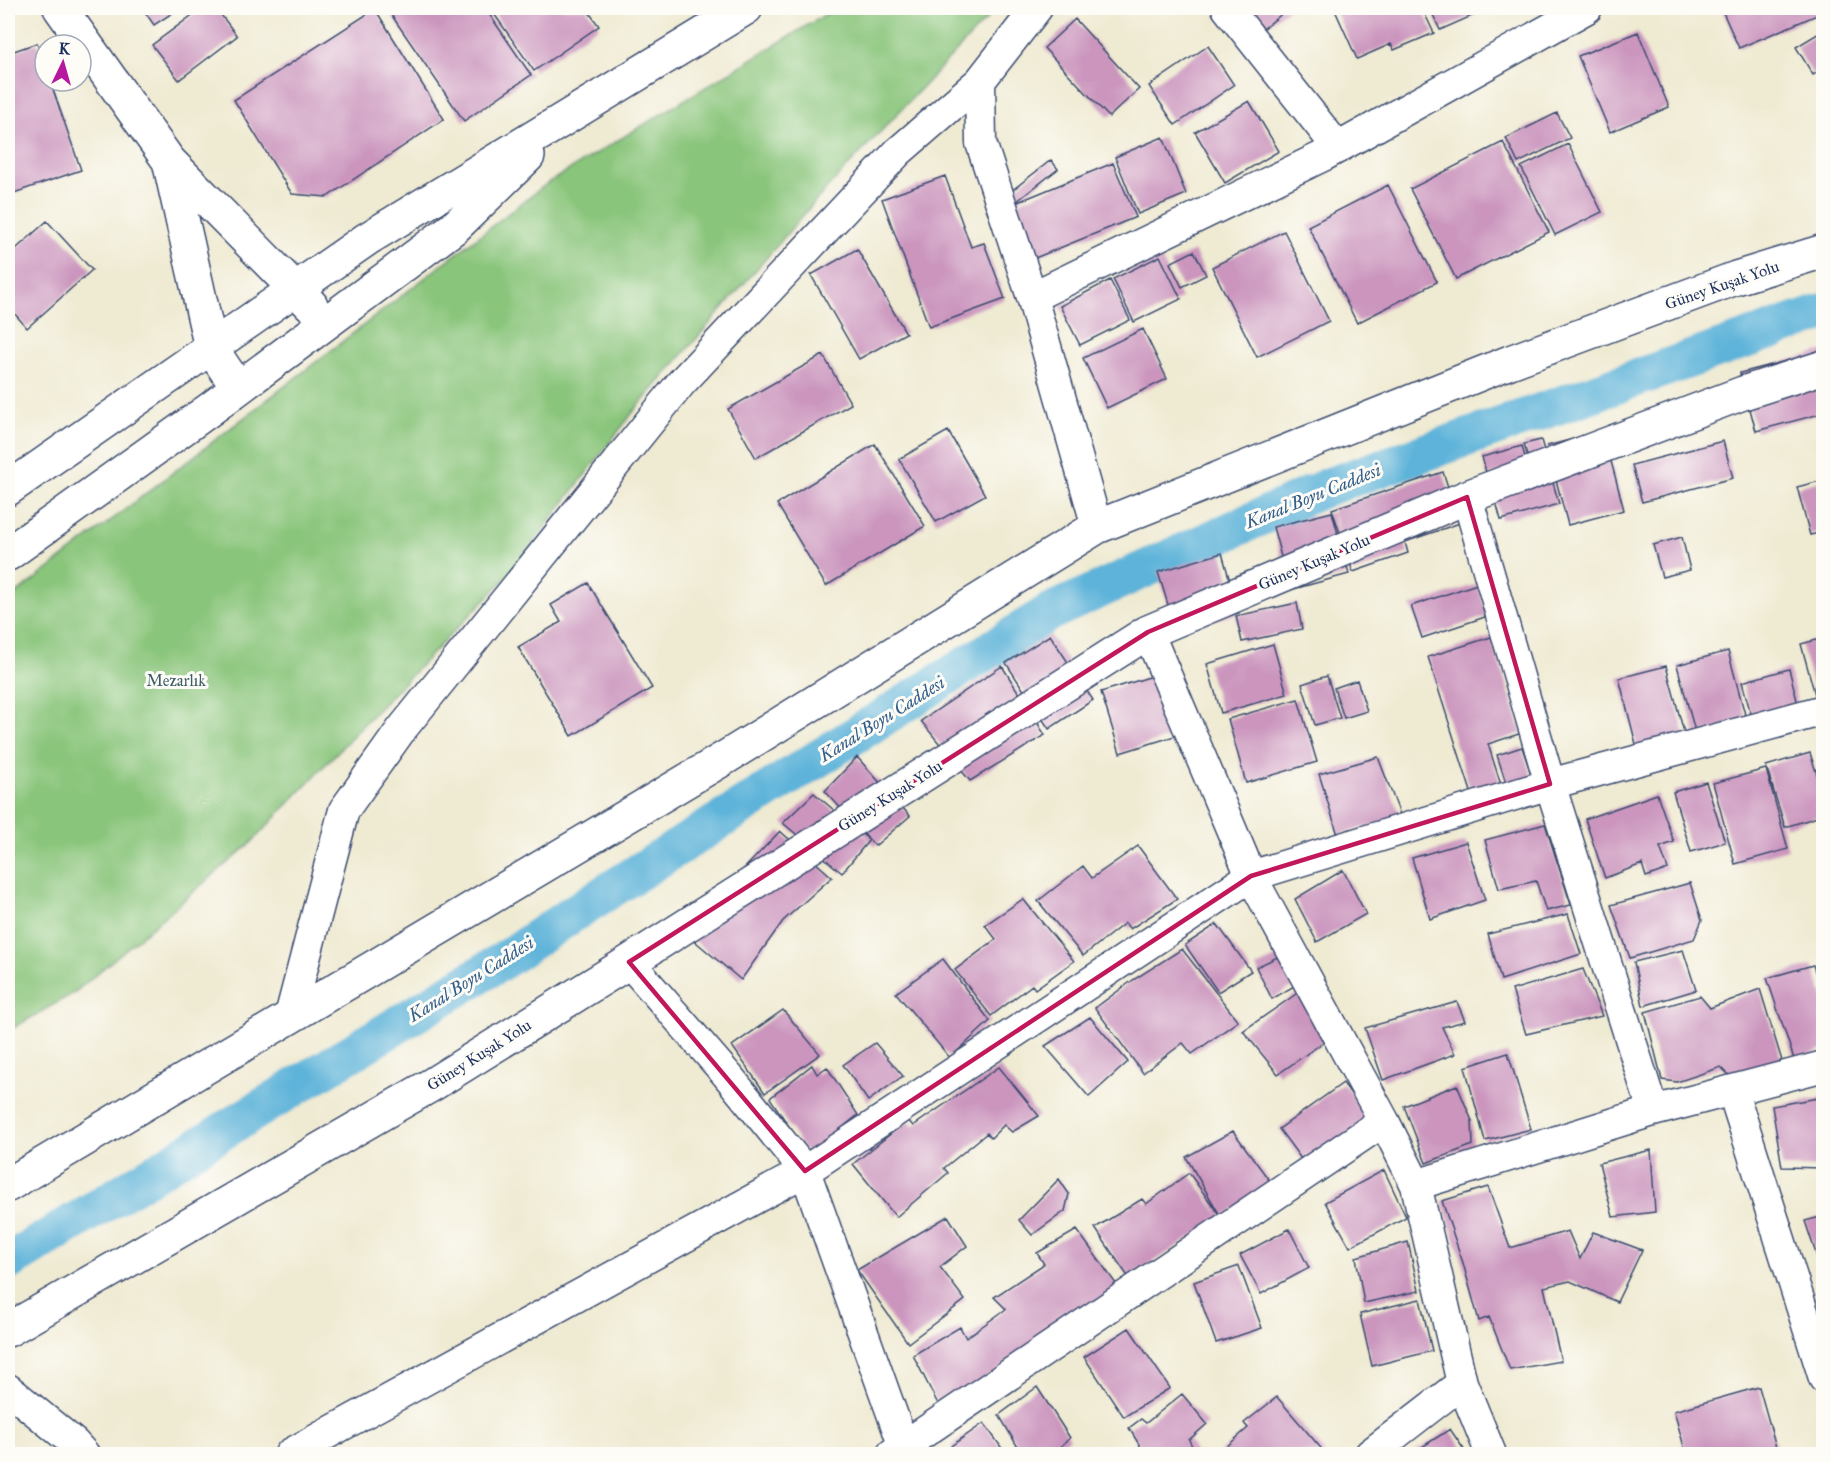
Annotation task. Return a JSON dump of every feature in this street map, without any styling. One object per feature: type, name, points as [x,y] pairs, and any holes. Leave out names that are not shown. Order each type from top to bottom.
[{"type":"main road","points":[[60,8],[169,161],[327,321]]},
{"type":"main road","points":[[8,489],[367,239],[746,8]]},
{"type":"main road","points":[[8,554],[238,388],[455,227],[570,115]]},
{"type":"main road","points":[[169,161],[211,348],[238,388]]},
{"type":"main road","name":"Güney Kuşak Yolu","points":[[8,1185],[728,756],[1096,527],[1510,362],[1736,278],[1824,251]]},
{"type":"main road","name":"Güney Kuşak Yolu","points":[[8,1330],[433,1084],[1148,632],[1467,497],[1743,393],[1824,367]]},
{"type":"street","points":[[290,1016],[344,810],[401,730],[681,383],[898,152],[980,81],[1037,8]]},
{"type":"street","points":[[1227,8],[1338,148]]},
{"type":"street","points":[[1032,297],[1338,148],[1587,8]]},
{"type":"street","points":[[980,81],[981,143],[1032,297],[1096,527]]},
{"type":"street","points":[[1467,497],[1550,784],[1653,1111]]},
{"type":"street","points":[[1148,632],[1251,876],[1384,1121],[1416,1185],[1462,1383],[1491,1455]]},
{"type":"street","points":[[290,1455],[805,1171],[1251,876],[1550,784],[1824,710]]},
{"type":"street","points":[[629,962],[728,1076],[805,1171],[900,1452],[1384,1121]]},
{"type":"street","points":[[1416,1185],[1653,1111],[1733,1092],[1824,1066]]},
{"type":"street","points":[[1733,1092],[1824,1378]]},
{"type":"street","points":[[1370,1455],[1462,1383]]},
{"type":"street","points":[[8,1389],[74,1443],[84,1455]]},
{"type":"highlighted area","points":[[1467,497],[1550,784],[1251,876],[805,1171],[629,962],[1148,632]]},
{"type":"green space","name":"Mezarlık","points":[[836,8],[997,8],[819,197],[634,411],[507,577],[251,843],[74,993],[8,1031],[8,600],[549,182]]},
{"type":"building","points":[[146,8],[180,8],[154,25],[145,12],[148,10]]},
{"type":"building","points":[[202,8],[216,8],[237,36],[179,80],[152,45]]},
{"type":"building","points":[[398,8],[485,8],[531,75],[464,121],[390,13]]},
{"type":"building","points":[[490,8],[586,8],[599,26],[534,71]]},
{"type":"building","points":[[1244,8],[1289,8],[1263,29]]},
{"type":"building","points":[[1334,8],[1422,8],[1434,33],[1394,50],[1391,44],[1357,59]]},
{"type":"building","points":[[1430,8],[1479,8],[1481,12],[1440,30]]},
{"type":"building","points":[[1721,8],[1824,8],[1824,12],[1739,48]]},
{"type":"building","points":[[375,9],[444,119],[327,197],[292,194],[234,100]]},
{"type":"building","points":[[1075,19],[1139,89],[1109,117],[1044,48]]},
{"type":"building","points":[[1824,30],[1824,68],[1813,75],[1796,47]]},
{"type":"building","points":[[1638,32],[1669,107],[1610,132],[1578,56]]},
{"type":"building","points":[[33,44],[33,93],[54,93],[81,170],[8,195],[8,53]]},
{"type":"building","points":[[1208,46],[1234,85],[1175,125],[1149,86]]},
{"type":"building","points":[[1249,101],[1279,151],[1225,183],[1195,132]]},
{"type":"building","points":[[1557,113],[1570,138],[1518,163],[1506,138]]},
{"type":"building","points":[[1163,137],[1186,194],[1138,214],[1115,157]]},
{"type":"building","points":[[1503,142],[1549,232],[1456,279],[1410,189]]},
{"type":"building","points":[[1568,144],[1602,212],[1555,235],[1521,167]]},
{"type":"building","points":[[1051,160],[1058,169],[1017,201],[1010,192]]},
{"type":"building","points":[[1113,163],[1136,217],[1035,258],[1013,204]]},
{"type":"building","points":[[945,176],[971,247],[984,243],[1005,299],[929,327],[882,199]]},
{"type":"building","points":[[1388,185],[1437,282],[1357,323],[1308,226]]},
{"type":"building","points":[[47,221],[92,270],[27,328],[8,306],[8,256]]},
{"type":"building","points":[[1284,231],[1329,321],[1257,357],[1212,267]]},
{"type":"building","points":[[857,249],[906,333],[859,359],[811,275]]},
{"type":"building","points":[[1194,251],[1206,275],[1182,287],[1170,263]]},
{"type":"building","points":[[1160,256],[1181,299],[1134,322],[1113,279]]},
{"type":"building","points":[[1110,280],[1130,320],[1080,345],[1060,306]]},
{"type":"building","points":[[1143,329],[1167,379],[1107,408],[1083,358]]},
{"type":"building","points":[[1824,351],[1824,413],[1756,431],[1740,373]]},
{"type":"building","points":[[823,355],[851,404],[756,458],[728,409]]},
{"type":"building","points":[[948,431],[985,495],[936,522],[899,459]]},
{"type":"building","points":[[1603,431],[1624,510],[1568,525],[1547,446]]},
{"type":"building","points":[[1541,440],[1559,504],[1501,520],[1490,480],[1531,469],[1524,444]]},
{"type":"building","points":[[1723,441],[1733,478],[1642,502],[1632,465]]},
{"type":"building","points":[[875,444],[925,526],[826,586],[777,504]]},
{"type":"building","points":[[1522,446],[1527,465],[1487,476],[1482,457]]},
{"type":"building","points":[[1443,472],[1460,523],[1405,542],[1408,553],[1353,572],[1332,509]]},
{"type":"building","points":[[1824,480],[1824,532],[1810,535],[1797,487]]},
{"type":"building","points":[[1332,512],[1349,574],[1290,590],[1273,527]]},
{"type":"building","points":[[1682,537],[1690,570],[1662,577],[1653,545]]},
{"type":"building","points":[[1222,553],[1239,613],[1176,631],[1158,572]]},
{"type":"building","points":[[588,583],[652,688],[572,736],[518,647],[561,622],[551,605]]},
{"type":"building","points":[[1477,584],[1488,616],[1422,638],[1411,606]]},
{"type":"building","points":[[1297,603],[1302,629],[1242,642],[1236,616]]},
{"type":"building","points":[[1050,635],[1093,700],[1049,729],[1006,663]]},
{"type":"building","points":[[1491,637],[1522,733],[1488,744],[1502,788],[1473,798],[1428,657]]},
{"type":"building","points":[[1824,638],[1824,701],[1817,702],[1801,644]]},
{"type":"building","points":[[1273,644],[1287,694],[1221,713],[1207,664]]},
{"type":"building","points":[[1728,651],[1747,722],[1696,735],[1677,665]]},
{"type":"building","points":[[1002,666],[1045,735],[970,781],[921,721]]},
{"type":"building","points":[[1666,666],[1685,736],[1637,748],[1619,678]]},
{"type":"building","points":[[1789,669],[1800,712],[1754,725],[1742,682]]},
{"type":"building","points":[[1159,674],[1178,735],[1120,753],[1101,692]]},
{"type":"building","points":[[1327,676],[1340,718],[1315,725],[1302,684]]},
{"type":"building","points":[[1357,680],[1367,711],[1344,718],[1334,688]]},
{"type":"building","points":[[1298,699],[1317,762],[1246,783],[1228,719]]},
{"type":"building","points":[[1522,747],[1533,780],[1508,789],[1497,755]]},
{"type":"building","points":[[1810,753],[1824,797],[1824,815],[1785,827],[1766,766]]},
{"type":"building","points":[[857,757],[910,816],[875,846],[825,791]]},
{"type":"building","points":[[1378,757],[1401,817],[1338,835],[1319,774]]},
{"type":"building","points":[[1766,769],[1788,849],[1735,864],[1713,783]]},
{"type":"building","points":[[1706,782],[1725,842],[1691,852],[1673,792]]},
{"type":"building","points":[[814,793],[869,840],[842,873],[783,823]]},
{"type":"building","points":[[1657,794],[1674,842],[1660,847],[1668,869],[1646,877],[1642,864],[1605,878],[1585,819]]},
{"type":"building","points":[[1545,824],[1571,905],[1546,911],[1536,881],[1499,889],[1485,840]]},
{"type":"building","points":[[780,831],[832,877],[783,921],[741,980],[684,932]]},
{"type":"building","points":[[1466,842],[1485,900],[1430,919],[1412,858]]},
{"type":"building","points":[[1138,846],[1177,899],[1130,929],[1125,923],[1083,956],[1038,901],[1083,866],[1092,878]]},
{"type":"building","points":[[1343,870],[1366,914],[1317,942],[1295,899]]},
{"type":"building","points":[[1690,883],[1702,920],[1694,939],[1630,958],[1611,905]]},
{"type":"building","points":[[1023,899],[1074,961],[1035,989],[1032,985],[991,1016],[955,970],[996,939],[985,925]]},
{"type":"building","points":[[1568,914],[1581,954],[1501,980],[1488,934]]},
{"type":"building","points":[[1217,924],[1251,971],[1218,992],[1185,945]]},
{"type":"building","points":[[1182,949],[1238,1021],[1192,1054],[1183,1043],[1143,1073],[1095,1008],[1133,980]]},
{"type":"building","points":[[1683,950],[1696,990],[1643,1006],[1634,962]]},
{"type":"building","points":[[1282,955],[1296,985],[1272,999],[1256,967]]},
{"type":"building","points":[[943,959],[990,1021],[950,1058],[896,993]]},
{"type":"building","points":[[1813,965],[1824,999],[1824,1050],[1794,1059],[1767,978]]},
{"type":"building","points":[[1583,969],[1602,1016],[1526,1034],[1512,990]]},
{"type":"building","points":[[1760,989],[1782,1061],[1730,1076],[1721,1067],[1677,1082],[1662,1080],[1645,1012],[1700,996],[1710,1008]]},
{"type":"building","points":[[1299,992],[1331,1037],[1278,1074],[1243,1031]]},
{"type":"building","points":[[1457,1002],[1465,1021],[1442,1027],[1455,1054],[1383,1080],[1365,1028]]},
{"type":"building","points":[[783,1010],[820,1054],[765,1093],[732,1046]]},
{"type":"building","points":[[1090,1017],[1128,1062],[1089,1097],[1045,1046]]},
{"type":"building","points":[[875,1043],[903,1076],[868,1101],[843,1065]]},
{"type":"building","points":[[1508,1053],[1531,1129],[1485,1141],[1465,1067]]},
{"type":"building","points":[[812,1065],[817,1074],[827,1067],[858,1115],[808,1155],[770,1098]]},
{"type":"building","points":[[999,1067],[1039,1116],[1012,1132],[1004,1125],[991,1138],[987,1133],[944,1168],[948,1173],[896,1217],[853,1164],[908,1120],[913,1126]]},
{"type":"building","points":[[1343,1083],[1371,1121],[1307,1167],[1279,1129]]},
{"type":"building","points":[[1457,1085],[1472,1121],[1473,1145],[1426,1163],[1404,1106]]},
{"type":"building","points":[[1824,1097],[1824,1168],[1782,1167],[1772,1106]]},
{"type":"building","points":[[1233,1131],[1272,1184],[1129,1278],[1095,1228],[1142,1199],[1146,1204],[1189,1173],[1221,1217],[1186,1157]]},
{"type":"building","points":[[1651,1150],[1655,1212],[1613,1217],[1599,1163]]},
{"type":"building","points":[[1384,1170],[1406,1217],[1350,1247],[1325,1202]]},
{"type":"building","points":[[1059,1179],[1069,1194],[1065,1211],[1032,1235],[1019,1220]]},
{"type":"building","points":[[1488,1187],[1510,1248],[1568,1231],[1580,1259],[1593,1232],[1642,1250],[1617,1302],[1570,1281],[1544,1287],[1561,1361],[1510,1370],[1489,1317],[1479,1321],[1442,1201]]},
{"type":"building","points":[[948,1216],[967,1246],[940,1267],[965,1300],[908,1343],[857,1270]]},
{"type":"building","points":[[1824,1216],[1824,1262],[1819,1263],[1805,1221]]},
{"type":"building","points":[[1289,1229],[1309,1268],[1261,1294],[1240,1255]]},
{"type":"building","points":[[1077,1230],[1119,1288],[940,1408],[913,1355],[960,1327],[966,1338],[1006,1309],[994,1297],[1044,1264],[1037,1253]]},
{"type":"building","points":[[1408,1242],[1419,1291],[1364,1303],[1356,1257]]},
{"type":"building","points":[[1239,1266],[1262,1328],[1216,1343],[1194,1282]]},
{"type":"building","points":[[1420,1299],[1432,1351],[1372,1366],[1360,1314]]},
{"type":"building","points":[[1129,1328],[1170,1388],[1124,1417],[1084,1357]]},
{"type":"building","points":[[1037,1387],[1070,1438],[1057,1450],[1061,1454],[1013,1454],[1019,1449],[999,1415]]},
{"type":"building","points":[[1759,1387],[1778,1454],[1686,1454],[1674,1411]]},
{"type":"building","points":[[1182,1394],[1207,1424],[1189,1440],[1196,1454],[1138,1454],[1143,1451],[1129,1428],[1141,1419],[1146,1423]]},
{"type":"building","points":[[1277,1397],[1326,1454],[1218,1454],[1248,1428],[1244,1423]]},
{"type":"building","points":[[984,1423],[1006,1454],[957,1454],[951,1446]]},
{"type":"building","points":[[1450,1429],[1467,1454],[1411,1454]]},
{"type":"waterway","name":"Kanal Boyu Caddesi","points":[[8,1262],[507,958],[577,911],[1050,612],[1327,487],[1824,312]]}]
